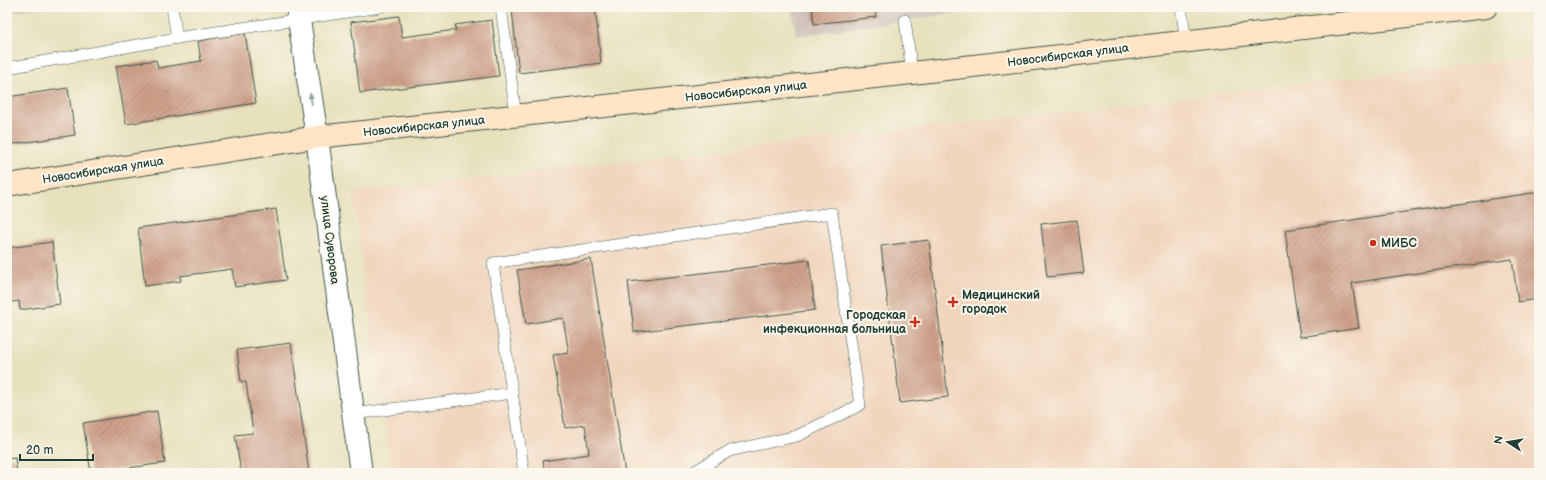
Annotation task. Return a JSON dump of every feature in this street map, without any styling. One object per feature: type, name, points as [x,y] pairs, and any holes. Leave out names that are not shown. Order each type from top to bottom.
[{"type":"main road","name":"Новосибирская улица","points":[[7,185],[317,137],[912,73],[1186,41],[1408,11],[1486,7]]},
{"type":"street","name":"улица Суворова","points":[[298,13],[317,137],[361,473]]},
{"type":"lane","points":[[172,7],[177,38]]},
{"type":"lane","points":[[7,68],[177,38],[298,13],[380,7]]},
{"type":"lane","points":[[500,7],[516,116]]},
{"type":"lane","points":[[1181,7],[1186,41]]},
{"type":"lane","points":[[905,20],[912,73]]},
{"type":"lane","points":[[524,473],[493,263],[832,213],[860,405],[797,436],[729,451],[692,473]]},
{"type":"lane","points":[[353,414],[513,393]]},
{"type":"shaded area","points":[[7,7],[41,7],[7,13]]},
{"type":"shaded area","points":[[792,7],[997,7],[796,36]]},
{"type":"shaded area","name":"Медицинский городок","points":[[1539,57],[1539,473],[391,473],[353,193]]},
{"type":"building","points":[[538,7],[595,7],[601,63],[519,73],[512,10]]},
{"type":"building","points":[[812,7],[875,7],[876,17],[814,24]]},
{"type":"building","points":[[399,16],[402,37],[456,30],[455,25],[492,20],[499,76],[360,93],[351,22]]},
{"type":"building","points":[[245,33],[256,103],[126,124],[116,66],[156,60],[158,68],[201,61],[198,41]]},
{"type":"building","points":[[68,88],[75,135],[7,145],[7,97]]},
{"type":"building","points":[[1539,192],[1539,299],[1518,302],[1512,259],[1352,283],[1359,328],[1300,337],[1285,230]]},
{"type":"building","points":[[276,209],[286,280],[235,287],[232,269],[180,276],[181,281],[145,286],[138,228]]},
{"type":"building","points":[[1077,220],[1084,273],[1047,277],[1041,224]]},
{"type":"building","name":"Городская инфекционная больница","points":[[929,240],[948,397],[900,403],[881,246]]},
{"type":"building","points":[[52,242],[60,304],[20,310],[19,301],[7,303],[7,248]]},
{"type":"building","points":[[591,259],[625,473],[545,473],[543,461],[589,454],[585,425],[565,428],[553,355],[569,353],[563,318],[526,324],[517,270]]},
{"type":"building","points":[[809,260],[815,310],[634,332],[628,282]]},
{"type":"building","points":[[291,343],[309,473],[241,473],[235,435],[253,433],[246,382],[241,382],[237,350]]},
{"type":"building","points":[[157,411],[165,463],[91,473],[83,423]]},
{"type":"building","points":[[15,458],[17,473],[7,473],[7,459]]},
{"type":"place","name":"МИБС","points":[[1373,243]]},
{"type":"place","name":"Медицинский городок","points":[[953,302]]},
{"type":"place","name":"Городская инфекционная больница","points":[[915,322]]}]
